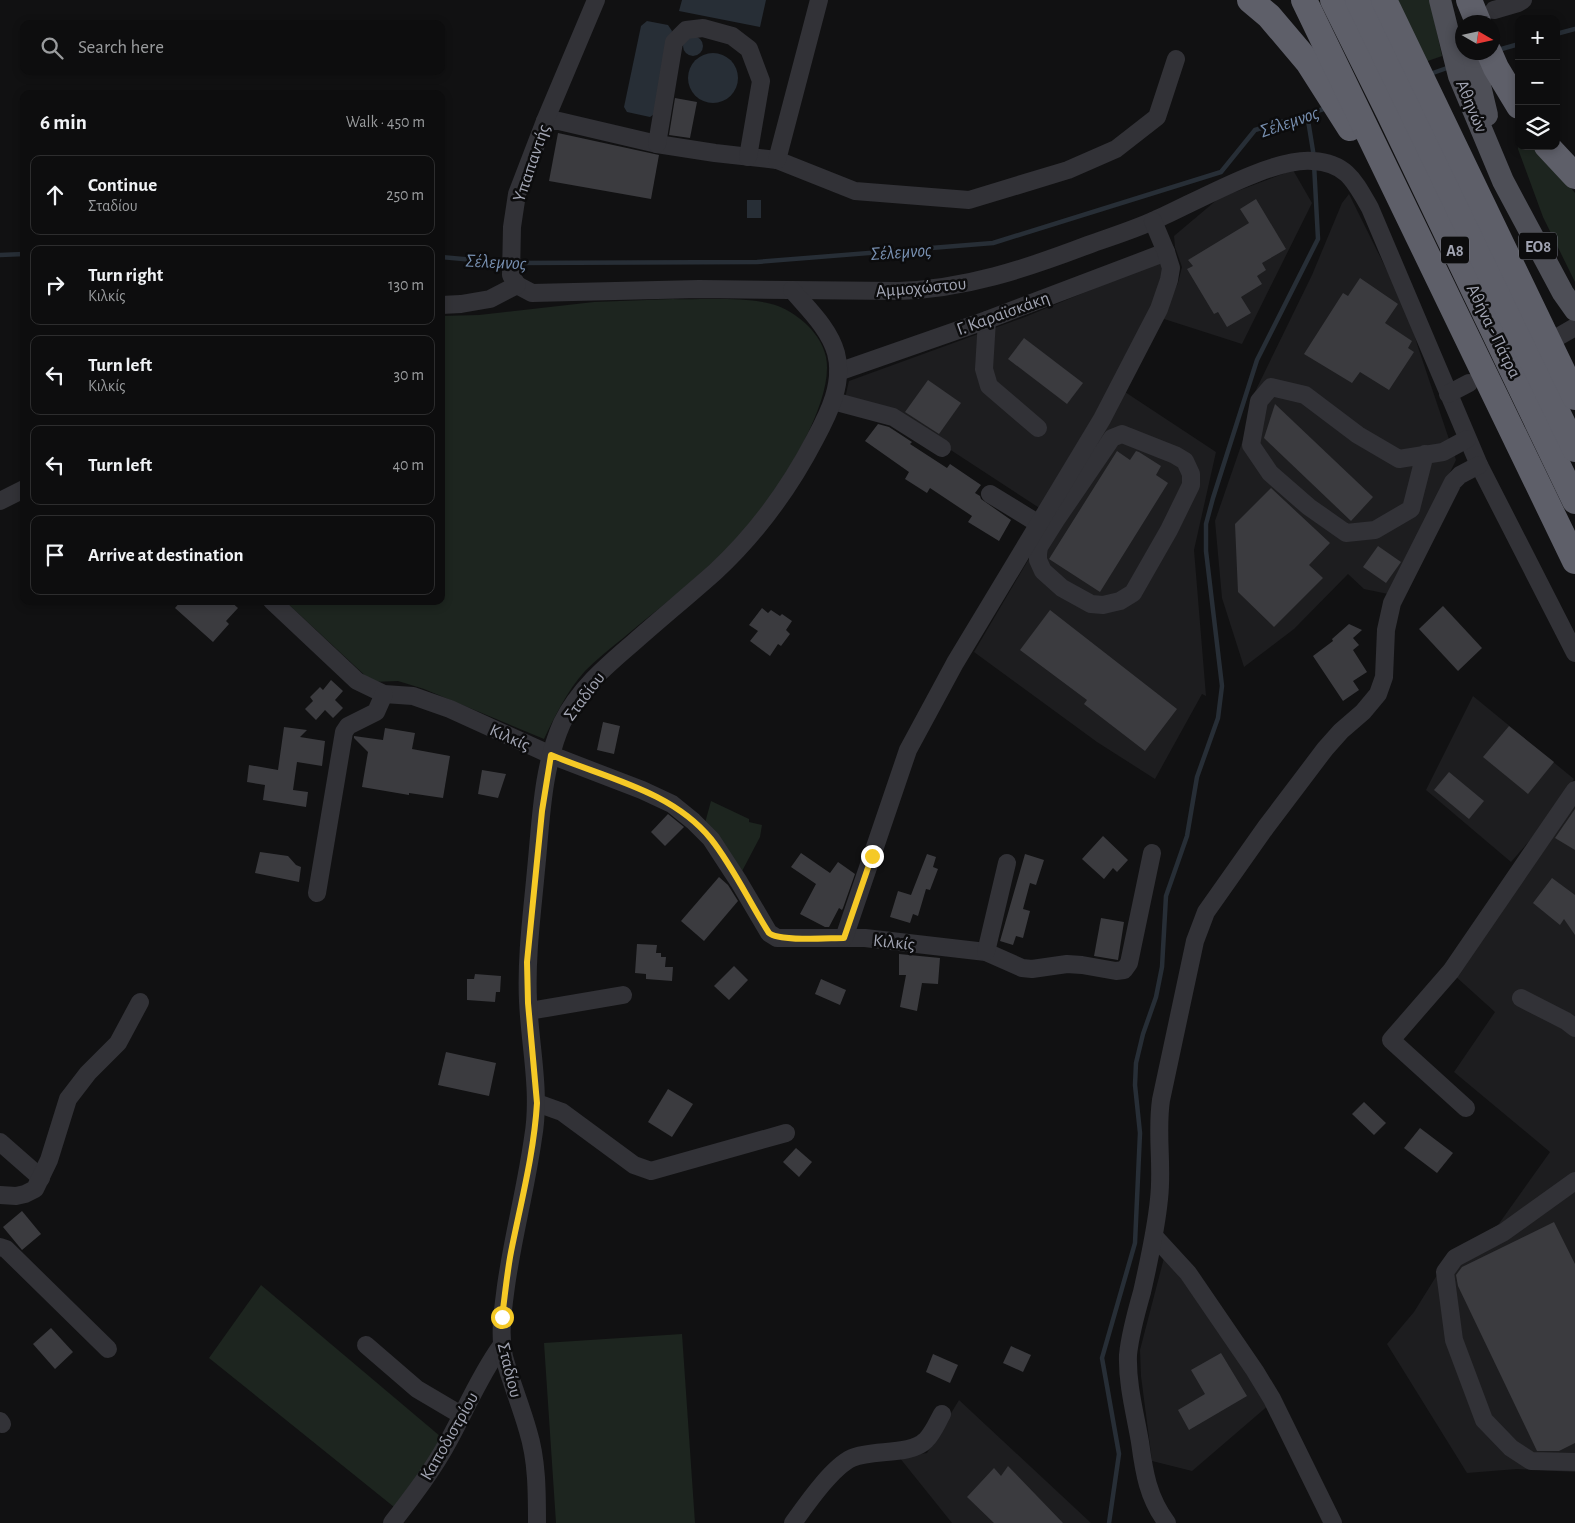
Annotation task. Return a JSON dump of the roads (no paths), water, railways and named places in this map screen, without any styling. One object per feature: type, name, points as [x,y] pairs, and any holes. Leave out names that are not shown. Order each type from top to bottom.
[{"type":"highway","points":[[1250,0],[1269,16],[1308,62],[1415,228]]},
{"type":"highway","points":[[1304,0],[1575,561]]},
{"type":"highway","name":"Αθήνα - Πάτρα","points":[[1333,0],[1575,501]]},
{"type":"highway","name":"Αθήνα - Πάτρα","points":[[1358,0],[1575,449]]},
{"type":"highway","points":[[1384,0],[1575,398]]},
{"type":"highway","points":[[1469,0],[1485,15]]},
{"type":"highway","points":[[1492,60],[1518,105]]},
{"type":"highway","points":[[1551,150],[1575,176]]},
{"type":"main road","name":"Αθηνών","points":[[1440,0],[1459,76],[1503,181],[1563,292],[1575,310]]},
{"type":"main road","points":[[1462,0],[1464,15]]},
{"type":"main road","name":"Αθηνών","points":[[1474,60],[1503,181]]},
{"type":"street","name":"Υπαπαντής","points":[[514,280],[512,227],[517,194],[545,121],[596,0]]},
{"type":"street","points":[[777,160],[819,0]]},
{"type":"street","points":[[1488,15],[1523,0]]},
{"type":"street","points":[[656,144],[674,42],[686,30],[703,28],[732,36],[748,49],[761,81],[748,157]]},
{"type":"street","points":[[545,121],[560,121],[656,144],[777,160],[855,191],[969,200],[1068,170],[1116,149],[1157,117],[1176,59]]},
{"type":"street","name":"Αμμοχώστου","points":[[514,280],[532,293],[656,289],[907,291],[940,289],[990,279],[1036,265],[1153,221],[1246,178],[1305,160],[1331,164],[1344,170],[1356,183],[1370,208],[1448,394]]},
{"type":"street","points":[[844,938],[906,755],[955,664],[1058,489],[1102,419],[1159,309],[1171,274],[1166,252],[1153,221]]},
{"type":"street","name":"Γ. Καραϊσκάκη","points":[[838,372],[987,320],[1166,252]]},
{"type":"street","points":[[445,305],[461,304],[490,298],[514,280]]},
{"type":"street","name":"Σταδίου","points":[[537,1523],[533,1450],[501,1346],[502,1317],[509,1263],[530,1158],[537,1103],[527,962],[542,811],[551,755],[563,722],[571,707],[594,678],[714,572],[747,540],[763,522],[785,491],[805,458],[832,400],[838,372],[836,354],[829,337],[792,290]]},
{"type":"street","points":[[987,320],[984,369],[989,386],[1038,428]]},
{"type":"street","points":[[1556,338],[1575,327]]},
{"type":"street","points":[[1469,383],[1448,394],[1479,465],[1575,653]]},
{"type":"street","points":[[1425,454],[1411,509],[1375,530],[1346,533],[1309,507],[1270,473],[1251,445],[1259,401],[1270,387],[1305,395],[1358,435],[1399,458],[1425,454],[1443,452],[1467,439]]},
{"type":"street","points":[[832,400],[893,417],[942,448]]},
{"type":"street","points":[[1122,434],[1175,455],[1185,461],[1191,474],[1191,485],[1169,530],[1132,593],[1120,601],[1103,605],[1090,604],[1062,588],[1043,571],[1038,560],[1039,547],[1078,488],[1112,438],[1122,434]]},
{"type":"street","points":[[1164,1522],[1152,1498],[1145,1477],[1128,1366],[1132,1331],[1154,1236],[1160,1187],[1158,1125],[1161,1100],[1195,941],[1202,921],[1213,902],[1266,827],[1325,748],[1363,712],[1378,694],[1384,678],[1386,630],[1392,602],[1454,482],[1460,475],[1479,465]]},
{"type":"street","points":[[1058,489],[1078,488]]},
{"type":"street","points":[[0,501],[20,491]]},
{"type":"street","points":[[990,494],[1039,524]]},
{"type":"street","name":"Κιλκίς","points":[[276,605],[357,681],[384,694],[414,696],[450,709],[551,755],[642,790],[681,810],[702,829],[718,849],[771,935],[786,938],[876,940],[986,952],[1022,968],[1032,969],[1067,964],[1116,972],[1124,970],[1129,963],[1152,853]]},
{"type":"street","points":[[317,893],[344,732],[348,726],[376,712],[384,694]]},
{"type":"street","points":[[1466,1108],[1391,1040],[1451,970],[1575,790]]},
{"type":"street","points":[[986,952],[1007,863]]},
{"type":"street","points":[[529,1011],[623,995]]},
{"type":"street","points":[[1521,998],[1566,1021],[1575,1028]]},
{"type":"street","points":[[0,1195],[16,1196],[35,1189],[49,1160],[68,1099],[88,1073],[118,1043],[140,1002]]},
{"type":"street","points":[[537,1103],[562,1112],[634,1166],[651,1171],[786,1133]]},
{"type":"street","points":[[0,1142],[41,1178]]},
{"type":"street","points":[[1575,1181],[1504,1232],[1455,1258],[1445,1272],[1454,1340],[1484,1420],[1511,1448],[1531,1461],[1575,1462]]},
{"type":"street","points":[[1154,1236],[1188,1273],[1255,1371],[1272,1399],[1333,1523]]},
{"type":"street","points":[[0,1247],[6,1249],[108,1349]]},
{"type":"street","points":[[366,1345],[417,1389],[461,1415]]},
{"type":"street","name":"Καποδιστρίου","points":[[392,1523],[431,1470],[490,1362],[501,1346]]},
{"type":"street","points":[[793,1523],[845,1462],[863,1455],[906,1449],[920,1445],[927,1439],[942,1414]]},
{"type":"waterway","name":"Σέλεμνος","points":[[1560,33],[1575,29]]},
{"type":"waterway","name":"Σέλεμνος","points":[[1500,49],[1515,45]]},
{"type":"waterway","name":"Σέλεμνος","points":[[1430,74],[1447,68]]},
{"type":"waterway","name":"Σέλεμνος","points":[[515,263],[757,262],[993,243],[1221,172],[1255,130],[1327,108]]},
{"type":"waterway","points":[[1307,114],[1314,157]]},
{"type":"waterway","points":[[1109,1523],[1119,1454],[1102,1358],[1135,1243],[1140,1133],[1135,1085],[1136,1063],[1143,1034],[1156,997],[1162,967],[1166,896],[1187,836],[1197,777],[1218,718],[1222,686],[1206,551],[1206,524],[1257,360],[1318,239],[1314,164]]},
{"type":"waterway","name":"Σέλεμνος","points":[[0,255],[20,254]]},
{"type":"waterway","name":"Σέλεμνος","points":[[445,257],[507,263]]}]
